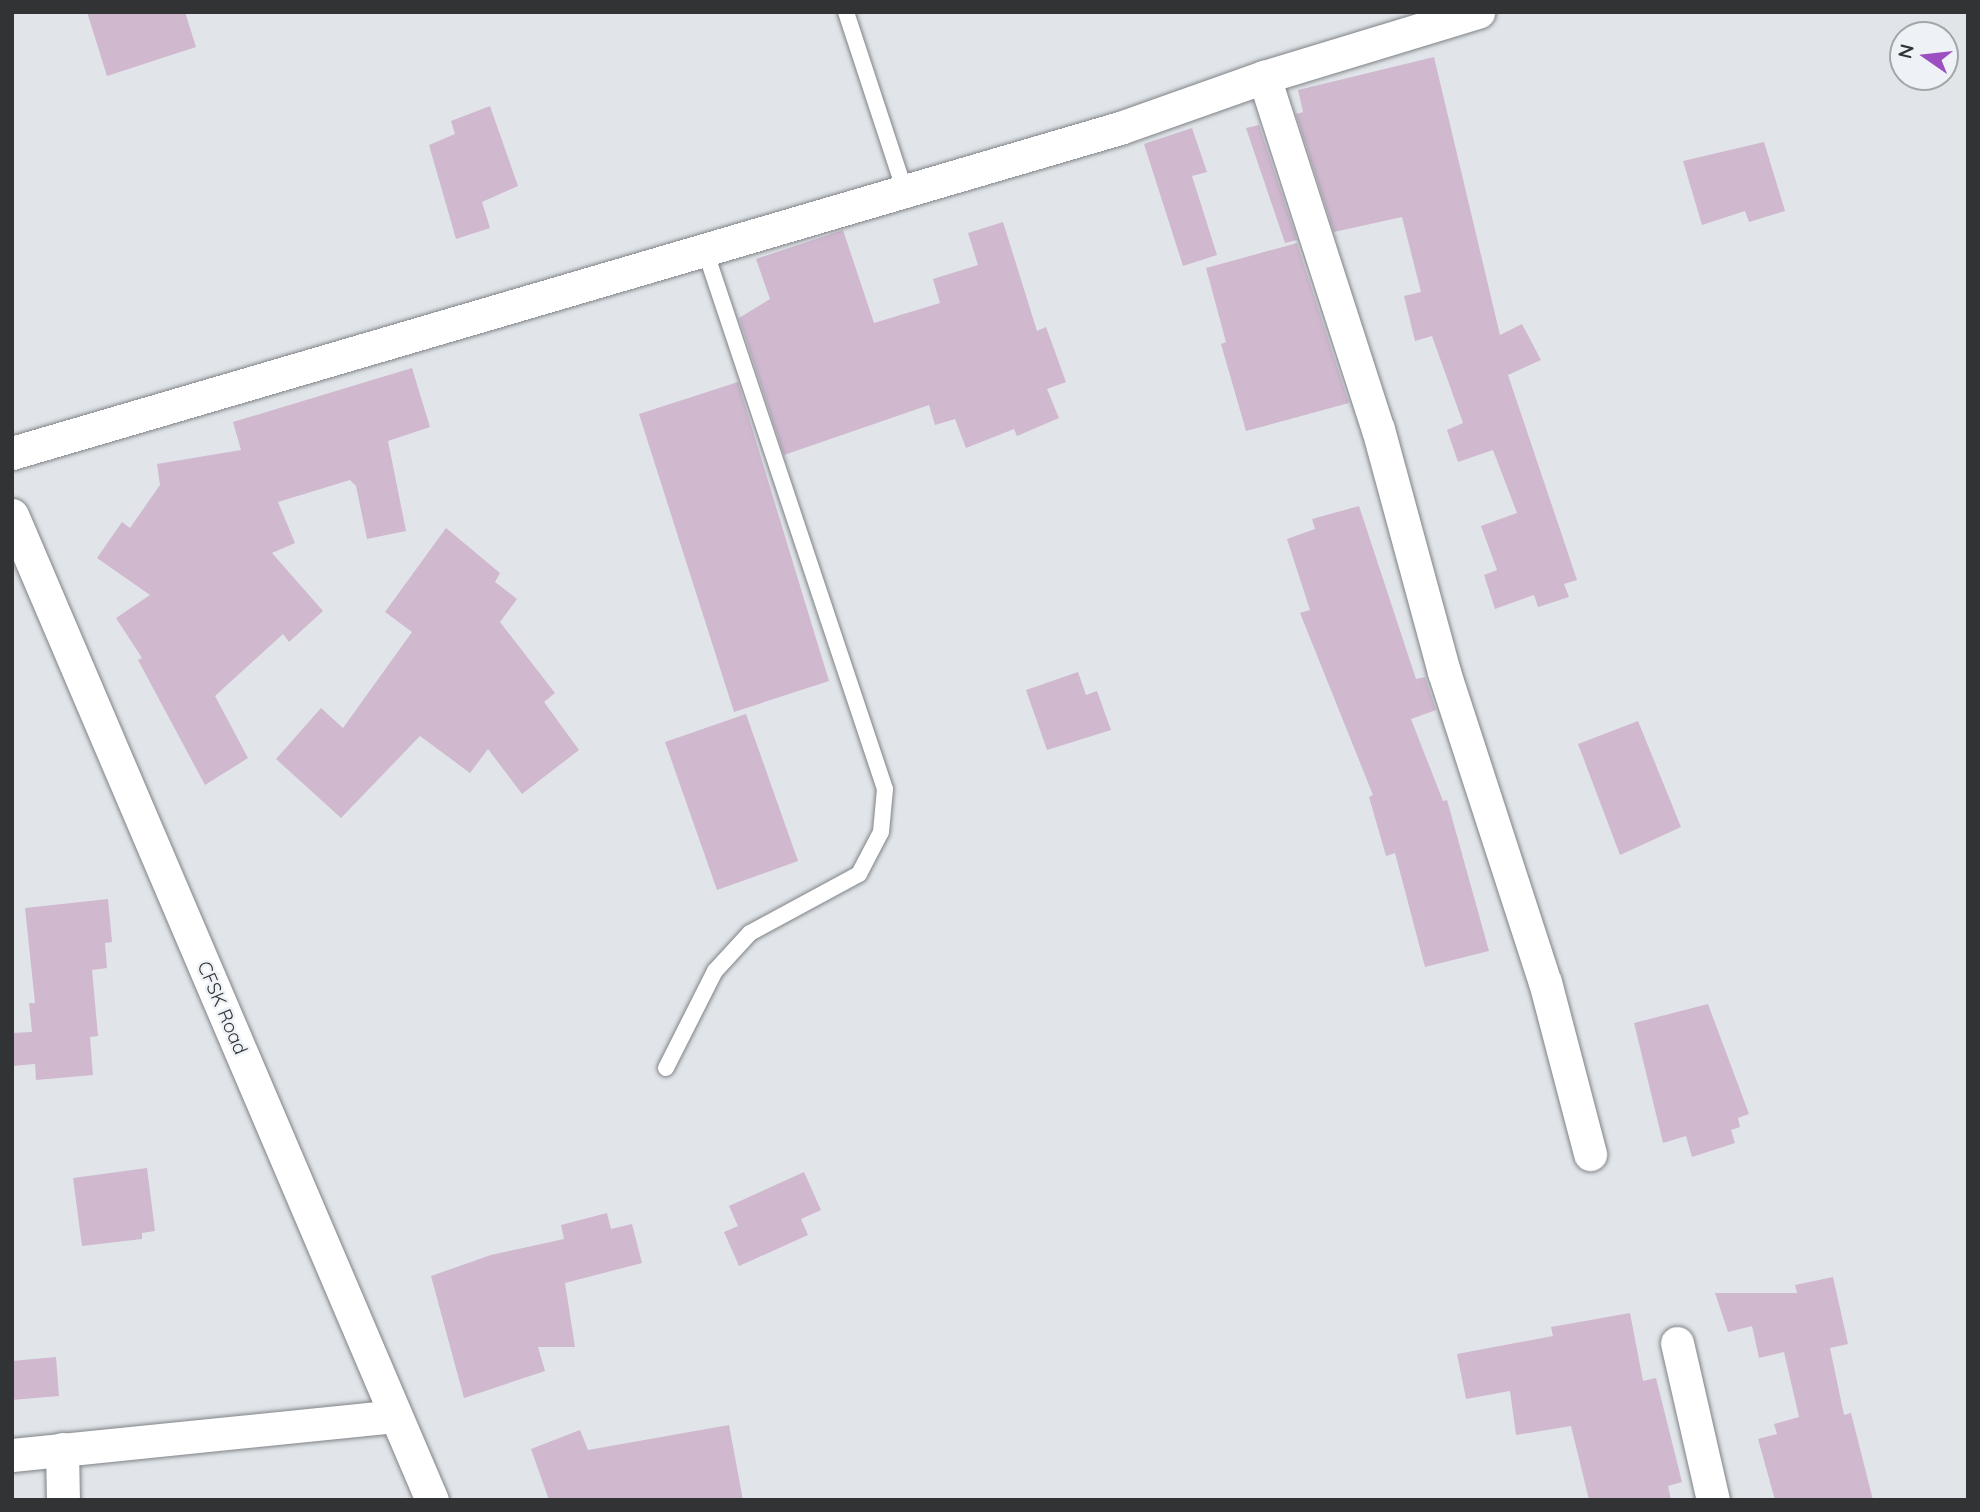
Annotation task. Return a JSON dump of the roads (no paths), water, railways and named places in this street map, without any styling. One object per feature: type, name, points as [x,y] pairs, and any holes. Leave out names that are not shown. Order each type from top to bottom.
[{"type":"street","points":[[12,453],[1120,128],[1264,77],[1478,12]]},
{"type":"street","points":[[1264,77],[1378,429],[1444,672],[1545,982],[1590,1154]]},
{"type":"street","name":"CFSK Road","points":[[12,515],[26,581],[432,1500]]},
{"type":"street","points":[[1677,1343],[1713,1500]]},
{"type":"street","points":[[12,1455],[395,1416]]},
{"type":"street","points":[[62,1449],[63,1500]]},
{"type":"lane","points":[[846,12],[905,191]]},
{"type":"lane","points":[[666,1069],[715,971],[750,933],[859,873],[881,832],[886,789],[705,250]]}]
